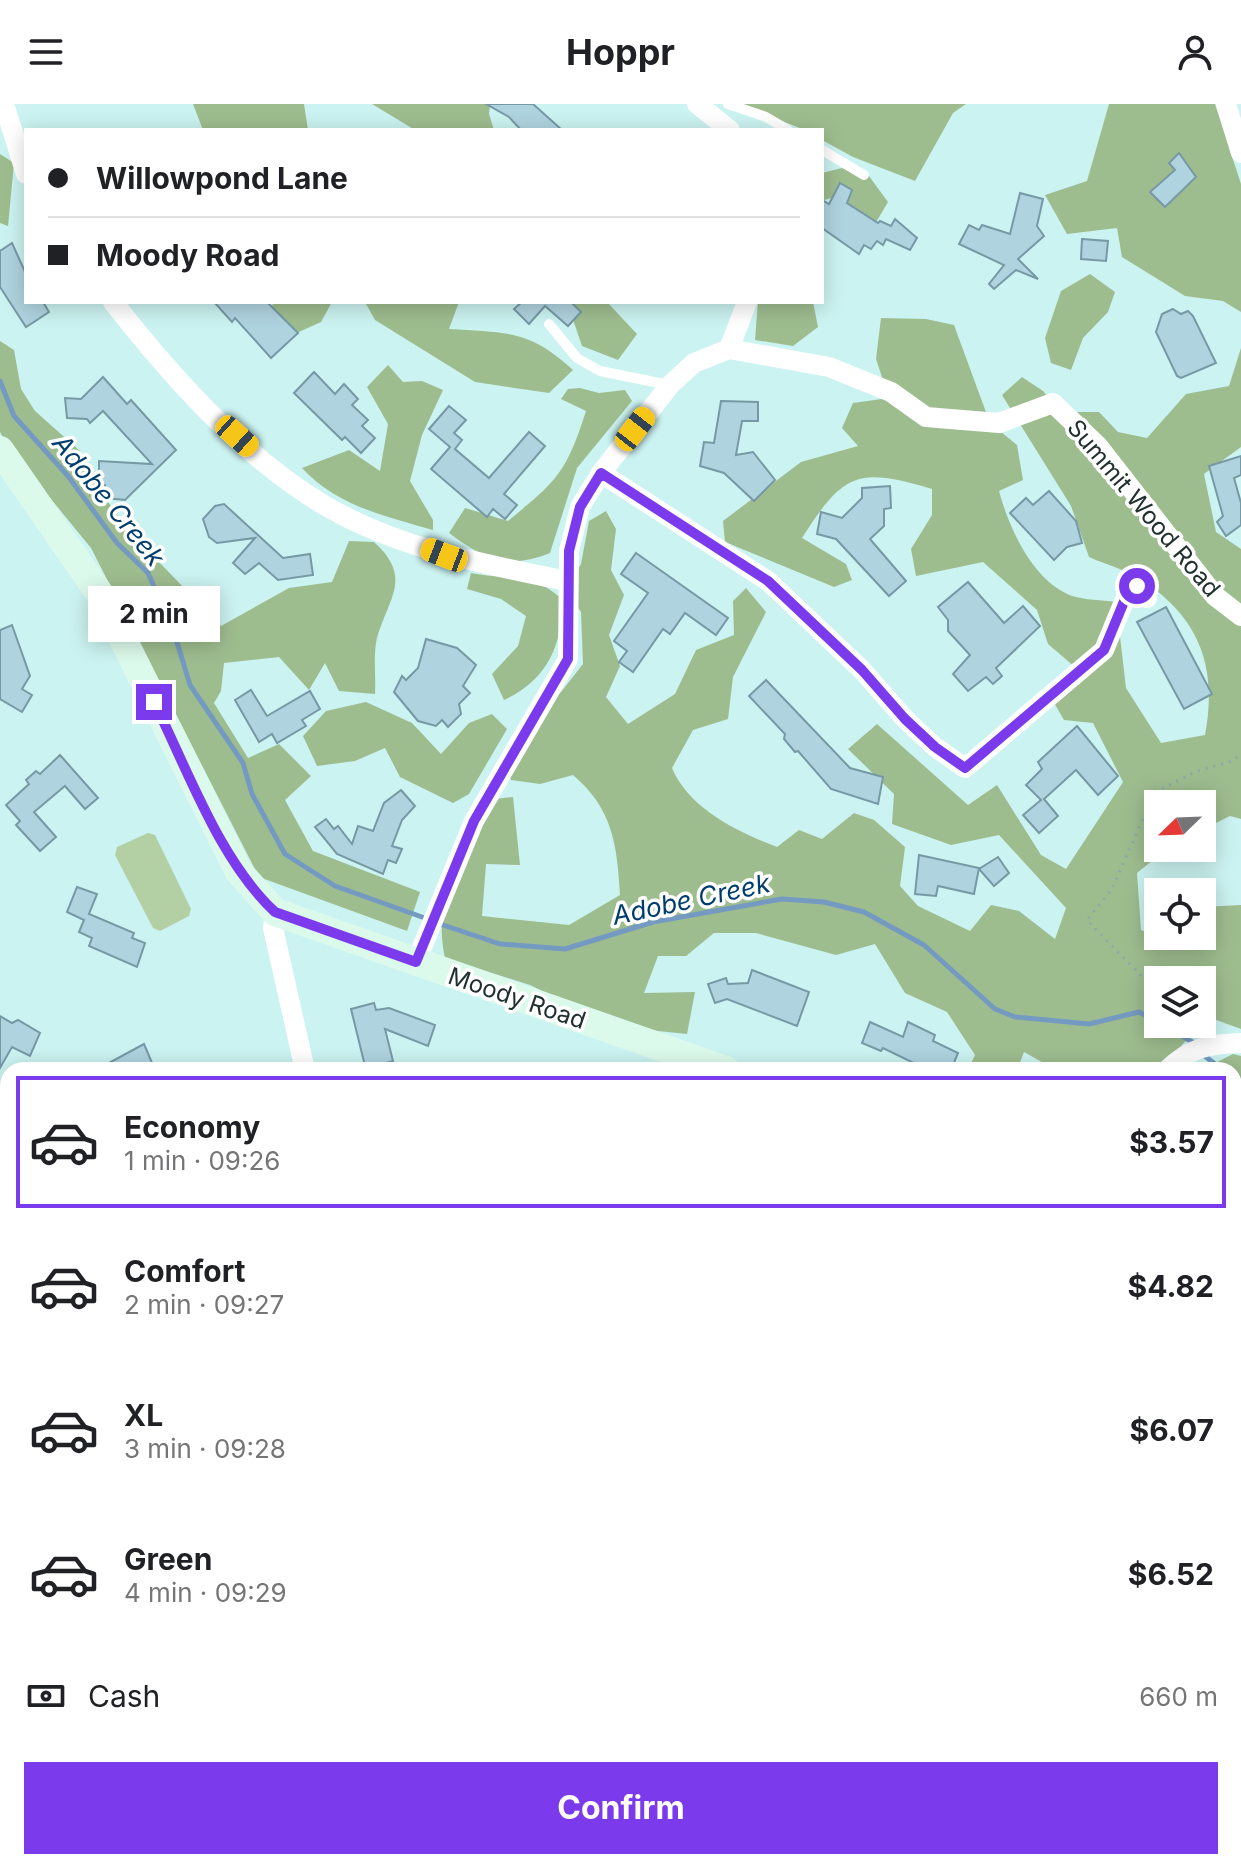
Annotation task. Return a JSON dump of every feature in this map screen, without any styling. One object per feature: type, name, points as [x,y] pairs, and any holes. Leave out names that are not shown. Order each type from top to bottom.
[{"type":"street","points":[[4,104],[24,168]]},
{"type":"street","points":[[697,104],[727,128]]},
{"type":"street","points":[[1226,104],[1241,153]]},
{"type":"street","points":[[115,304],[145,343],[219,420],[273,469],[324,505],[452,558],[567,581]]},
{"type":"street","points":[[416,962],[474,821],[568,659],[569,551],[580,507],[601,473],[669,385],[694,363],[729,349],[746,304]]},
{"type":"street","name":"Summit Wood Road","points":[[729,349],[829,367],[891,392],[926,417],[999,423],[1053,403],[1098,446],[1215,596],[1241,616]]},
{"type":"street","name":"Moody Road","points":[[0,450],[102,597],[239,872],[275,912],[703,1062]]},
{"type":"street","points":[[601,473],[768,581],[862,670],[905,719],[935,747],[965,768],[1104,650],[1130,587],[1137,586],[1147,598]]},
{"type":"street","points":[[275,912],[273,928],[303,1062]]},
{"type":"street","points":[[1176,1062],[1204,1044],[1241,1043]]},
{"type":"lane","points":[[728,104],[766,117],[785,128]]},
{"type":"lane","points":[[824,151],[864,175]]},
{"type":"lane","points":[[549,324],[577,358],[600,371],[669,385]]},
{"type":"path","points":[[1144,979],[1087,920],[1112,889],[1155,791],[1202,769],[1230,764],[1241,754]]},
{"type":"green space","points":[[193,104],[304,104],[308,128],[202,128]]},
{"type":"green space","points":[[372,104],[490,104],[493,128],[412,128]]},
{"type":"green space","points":[[738,104],[966,104],[953,113],[915,181],[853,157],[824,141],[824,128],[800,128]]},
{"type":"green space","points":[[1109,104],[1215,104],[1241,184],[1241,312],[1223,301],[1185,296],[1122,257],[1117,228],[1067,234],[1045,195],[1087,181]]},
{"type":"green space","points":[[0,154],[14,163],[8,226],[0,223]]},
{"type":"green space","points":[[842,168],[869,176],[888,202],[875,224],[837,196],[824,200],[824,172]]},
{"type":"green space","points":[[1090,274],[1115,292],[1108,312],[1083,338],[1071,370],[1051,363],[1045,338],[1061,291]]},
{"type":"green space","points":[[273,304],[331,304],[321,322],[281,340],[270,308]]},
{"type":"green space","points":[[366,304],[458,304],[449,329],[502,333],[529,340],[573,370],[549,393],[475,382],[375,320]]},
{"type":"green space","points":[[568,304],[609,304],[637,334],[618,360],[582,346]]},
{"type":"green space","points":[[758,304],[813,304],[818,327],[793,346],[755,340]]},
{"type":"green space","points":[[881,318],[926,319],[954,325],[990,423],[1017,445],[1023,480],[999,491],[1016,537],[1034,566],[1058,589],[1072,596],[1116,602],[1126,688],[1161,743],[1205,735],[1209,690],[1201,649],[1181,614],[1165,598],[1133,575],[1089,557],[1071,506],[1002,395],[1022,377],[1043,391],[1061,412],[1099,412],[1118,432],[1147,438],[1186,394],[1229,386],[1241,348],[1241,447],[1204,474],[1216,532],[1241,549],[1241,819],[1230,816],[1216,823],[1216,790],[1144,790],[1144,862],[1151,862],[1137,873],[1144,950],[1216,950],[1216,906],[1241,905],[1241,1029],[1216,1020],[1216,966],[1144,966],[1144,1038],[1188,1038],[1170,1062],[1042,1062],[1024,1052],[1020,1062],[972,1062],[975,1055],[947,1012],[905,993],[875,944],[836,955],[756,933],[714,933],[686,956],[658,956],[644,993],[695,992],[687,1034],[648,1030],[577,1008],[530,985],[445,958],[442,917],[451,877],[485,800],[513,797],[520,865],[486,864],[482,916],[569,925],[620,895],[610,829],[597,801],[586,788],[573,775],[540,784],[511,780],[504,764],[538,709],[561,692],[583,664],[581,612],[566,591],[581,564],[589,521],[606,511],[616,529],[611,570],[624,595],[609,635],[620,666],[606,697],[628,724],[675,694],[696,650],[734,635],[733,601],[746,588],[766,612],[733,677],[728,719],[693,730],[672,768],[690,796],[731,826],[777,847],[799,830],[822,839],[854,813],[874,820],[905,847],[900,886],[918,906],[970,931],[991,905],[1019,911],[1055,939],[1066,908],[999,835],[951,845],[892,824],[894,794],[848,749],[877,724],[968,805],[997,785],[1041,855],[1066,869],[1123,782],[1093,723],[1064,720],[1053,701],[1076,668],[1048,644],[1037,610],[983,562],[916,576],[911,549],[932,515],[932,489],[907,482],[869,477],[855,480],[830,499],[817,516],[802,538],[846,564],[852,580],[834,587],[725,542],[723,521],[801,462],[858,446],[842,428],[853,403],[889,398],[876,359]]},
{"type":"green space","points":[[0,341],[14,350],[21,389],[35,411],[80,451],[95,483],[126,528],[221,626],[289,588],[332,582],[349,541],[374,542],[386,554],[393,566],[395,588],[377,638],[375,694],[339,691],[325,663],[309,690],[279,657],[224,663],[221,691],[214,703],[248,758],[279,744],[311,776],[285,800],[313,851],[420,892],[407,931],[259,877],[91,548],[10,449],[0,432]]},
{"type":"green space","points":[[388,365],[403,382],[422,381],[443,390],[422,435],[410,481],[433,520],[433,530],[346,501],[330,492],[302,468],[349,450],[380,471],[388,424],[367,387]]},
{"type":"green space","points":[[580,388],[599,393],[625,390],[632,401],[577,468],[550,553],[521,561],[496,559],[449,533],[465,508],[508,521],[549,485],[566,462],[586,411],[561,399],[568,389]]},
{"type":"green space","points":[[471,573],[531,581],[564,601],[560,632],[549,660],[532,682],[504,700],[492,674],[518,646],[526,616],[501,599],[467,589]]},
{"type":"green space","points":[[366,702],[412,723],[441,754],[469,723],[492,714],[507,729],[469,794],[453,803],[400,777],[385,748],[355,761],[317,766],[303,736],[326,711]]},
{"type":"green space","points":[[148,833],[155,835],[191,909],[189,916],[160,931],[153,928],[115,855],[117,847]]},
{"type":"green space","points":[[1233,1054],[1241,1056],[1241,1062],[1217,1062]]},
{"type":"building","points":[[486,104],[533,104],[560,128],[519,128],[509,117]]},
{"type":"building","points":[[1179,153],[1196,177],[1165,207],[1150,192],[1175,170],[1169,163]]},
{"type":"building","points":[[840,183],[852,190],[847,203],[878,223],[891,226],[895,219],[917,238],[910,250],[886,239],[883,245],[877,241],[871,249],[864,245],[859,254],[824,229],[824,201],[829,204]]},
{"type":"building","points":[[1020,193],[1043,199],[1037,226],[1044,236],[1018,259],[1038,279],[1016,270],[994,289],[989,284],[1004,265],[959,244],[969,225],[979,230],[982,225],[1010,234]]},
{"type":"building","points":[[1082,239],[1108,241],[1106,261],[1081,259]]},
{"type":"building","points":[[12,243],[24,270],[24,304],[44,304],[49,312],[26,327],[0,287],[0,251]]},
{"type":"building","points":[[216,304],[269,304],[298,333],[271,358],[235,318],[232,322]]},
{"type":"building","points":[[520,304],[573,304],[581,312],[568,326],[545,306],[529,324],[514,309]]},
{"type":"building","points":[[1173,309],[1181,314],[1188,311],[1193,316],[1216,363],[1181,378],[1177,376],[1156,332],[1162,314]]},
{"type":"building","points":[[314,372],[335,394],[344,384],[358,399],[352,405],[368,420],[362,426],[375,438],[361,453],[345,437],[342,440],[294,393]]},
{"type":"building","points":[[103,377],[127,404],[131,400],[176,450],[125,500],[105,498],[105,485],[99,484],[99,461],[152,464],[103,411],[90,423],[87,419],[67,418],[65,398],[81,399]]},
{"type":"building","points":[[721,401],[758,402],[758,421],[742,421],[736,455],[753,452],[775,480],[754,501],[724,473],[700,466],[704,442],[714,443]]},
{"type":"building","points":[[449,406],[466,420],[454,433],[462,440],[455,449],[489,478],[529,432],[545,446],[504,494],[517,505],[505,519],[493,509],[487,517],[431,469],[450,447],[429,429]]},
{"type":"building","points":[[1241,456],[1241,475],[1234,478],[1241,503],[1241,525],[1226,536],[1217,522],[1223,516],[1209,466]]},
{"type":"building","points":[[890,486],[891,508],[884,509],[884,526],[870,539],[906,581],[889,596],[836,539],[817,534],[821,512],[842,518],[862,498],[862,488]]},
{"type":"building","points":[[1049,491],[1076,521],[1082,543],[1067,547],[1054,560],[1010,513],[1026,498],[1033,505]]},
{"type":"building","points":[[224,504],[283,558],[310,554],[313,575],[278,580],[259,563],[245,574],[233,563],[255,538],[217,543],[209,537],[203,519],[215,506]]},
{"type":"building","points":[[636,553],[728,618],[716,635],[685,613],[670,634],[663,629],[633,672],[619,662],[627,651],[614,641],[648,593],[621,574]]},
{"type":"building","points":[[968,582],[1004,623],[1023,606],[1040,626],[996,668],[1002,676],[993,684],[986,677],[968,691],[953,674],[970,655],[948,631],[948,620],[938,607]]},
{"type":"building","points":[[1166,607],[1212,694],[1184,709],[1137,622]]},
{"type":"building","points":[[12,625],[30,676],[22,689],[32,695],[22,712],[0,699],[0,630]]},
{"type":"building","points":[[426,639],[457,648],[476,665],[463,686],[470,693],[459,704],[461,714],[448,727],[442,720],[436,726],[418,721],[394,692],[402,676],[406,680],[418,668]]},
{"type":"building","points":[[766,680],[850,768],[883,777],[878,804],[831,789],[798,751],[795,752],[784,739],[785,734],[749,696]]},
{"type":"building","points":[[251,690],[267,716],[310,691],[320,709],[302,720],[306,726],[277,743],[272,734],[259,742],[235,700]]},
{"type":"building","points":[[1077,726],[1118,776],[1098,795],[1076,770],[1044,799],[1058,816],[1039,833],[1023,815],[1041,800],[1026,785],[1042,769],[1038,762]]},
{"type":"building","points":[[60,755],[98,798],[85,809],[65,786],[34,812],[56,837],[40,851],[16,825],[20,821],[6,805],[29,784],[26,780],[36,771],[40,774]]},
{"type":"building","points":[[401,790],[415,806],[402,820],[392,846],[402,849],[396,863],[388,860],[383,874],[337,854],[315,827],[326,819],[334,829],[338,826],[352,844],[358,826],[373,831],[384,803]]},
{"type":"building","points":[[919,855],[979,868],[974,894],[938,886],[936,896],[915,894]]},
{"type":"building","points":[[998,857],[1009,873],[994,886],[979,869]]},
{"type":"building","points":[[77,887],[97,894],[89,914],[134,933],[132,938],[145,943],[137,967],[89,946],[92,938],[79,932],[84,920],[67,912]]},
{"type":"building","points":[[752,970],[809,992],[797,1026],[727,999],[715,1003],[708,984],[726,978],[728,984],[748,983]]},
{"type":"building","points":[[374,1003],[376,1010],[389,1008],[435,1025],[428,1046],[385,1029],[393,1061],[364,1062],[351,1009]]},
{"type":"building","points":[[0,1016],[12,1023],[18,1020],[40,1033],[30,1056],[12,1047],[3,1062],[0,1062]]},
{"type":"building","points":[[870,1022],[903,1037],[908,1022],[935,1035],[933,1041],[958,1053],[954,1062],[912,1062],[883,1048],[881,1051],[862,1043]]},
{"type":"building","points":[[144,1044],[152,1062],[111,1062]]},
{"type":"waterway","name":"Adobe Creek","points":[[0,381],[14,416],[68,476],[117,543],[148,573],[173,629],[190,685],[243,763],[252,794],[285,854],[335,886],[422,917]]},
{"type":"waterway","name":"Adobe Creek","points":[[437,923],[500,944],[565,949],[653,922],[782,899],[824,902],[864,912],[924,945],[995,1009],[1015,1017],[1089,1024],[1139,1012],[1144,1015]]},
{"type":"waterway","name":"Adobe Creek","points":[[1185,1038],[1194,1043]]},
{"type":"waterway","name":"Adobe Creek","points":[[1202,1054],[1212,1062]]},
{"type":"route","points":[[154,702],[239,872],[260,898],[275,912],[416,962],[474,821],[568,659],[569,551],[580,507],[601,473],[768,581],[862,670],[905,719],[935,747],[965,768],[1104,650],[1119,620],[1130,587],[1137,586]]}]
